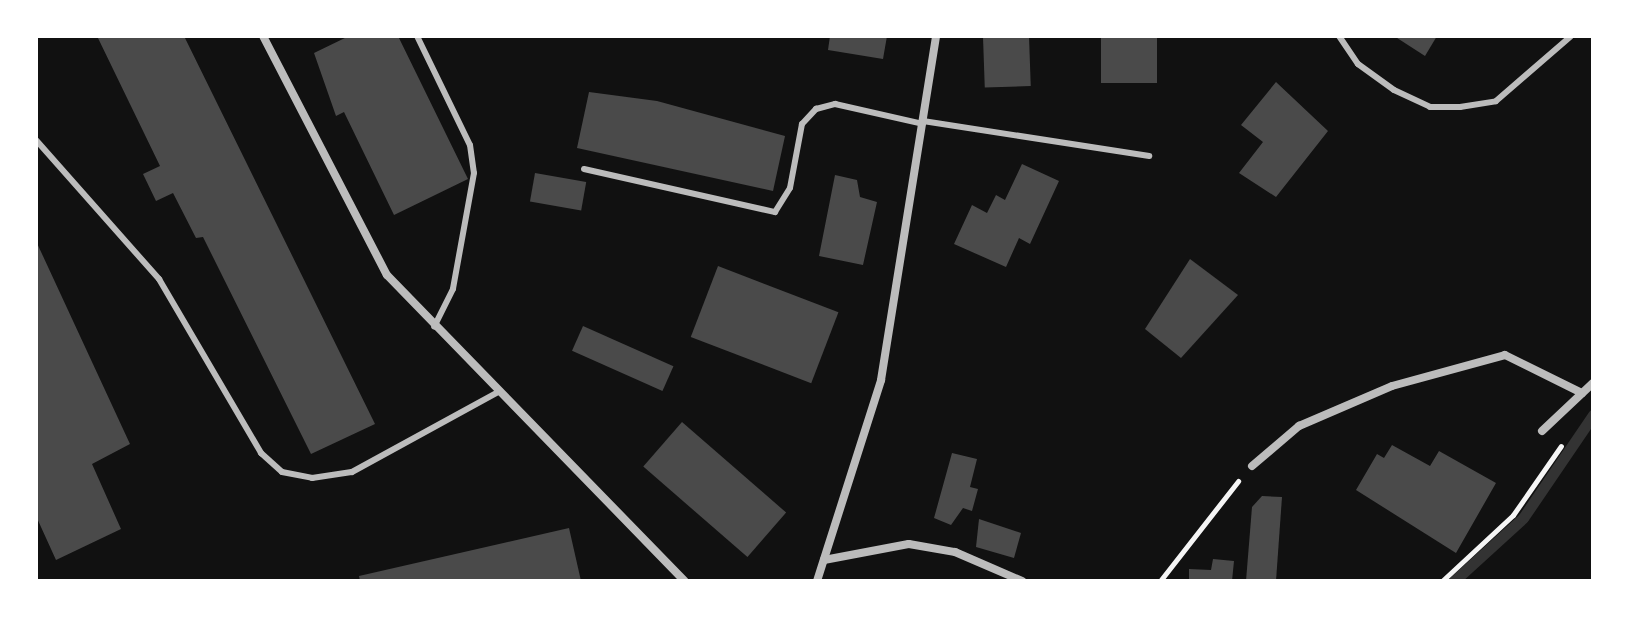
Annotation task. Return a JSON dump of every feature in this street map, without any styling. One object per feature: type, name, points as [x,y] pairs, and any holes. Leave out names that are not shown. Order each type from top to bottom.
[{"type":"street","points":[[817,581],[881,380],[936,36]]},
{"type":"street","points":[[265,39],[355,221],[387,275],[434,327],[685,581]]},
{"type":"street","points":[[1252,466],[1312,420],[1392,386],[1505,355],[1582,393]]},
{"type":"street","points":[[1542,431],[1593,383]]},
{"type":"street","points":[[824,560],[909,544],[955,552],[1022,581]]},
{"type":"lane","points":[[265,39],[276,36]]},
{"type":"lane","points":[[417,36],[470,145],[474,173],[453,289],[434,327]]},
{"type":"lane","points":[[1339,36],[1358,64],[1394,90],[1430,107],[1460,107],[1496,101],[1571,36]]},
{"type":"lane","points":[[584,169],[775,212],[790,188],[802,124],[816,109],[835,104],[923,122],[1149,156]]},
{"type":"lane","points":[[36,140],[159,279],[261,453],[282,472],[312,478],[352,472],[500,391]]},
{"type":"path","points":[[1442,581],[1513,515],[1561,446],[1568,406]]},
{"type":"path","points":[[1160,581],[1252,466]]},
{"type":"building","points":[[97,36],[184,36],[375,424],[311,454],[203,237],[196,238],[173,193],[156,201],[143,174],[160,166]]},
{"type":"building","points":[[349,36],[398,36],[468,179],[394,215],[344,112],[336,116],[314,53]]},
{"type":"building","points":[[830,36],[887,36],[883,59],[828,50]]},
{"type":"building","points":[[1029,36],[1031,86],[985,88],[983,38]]},
{"type":"building","points":[[1101,36],[1157,36],[1157,83],[1101,83]]},
{"type":"building","points":[[1394,36],[1437,36],[1425,56]]},
{"type":"building","points":[[1276,82],[1328,131],[1276,197],[1239,173],[1263,142],[1241,125]]},
{"type":"building","points":[[589,92],[657,101],[785,136],[773,191],[577,148]]},
{"type":"building","points":[[1022,164],[1059,181],[1030,244],[1019,238],[1006,267],[954,244],[972,205],[987,213],[996,195],[1005,200]]},
{"type":"building","points":[[535,173],[586,182],[581,211],[530,202]]},
{"type":"building","points":[[835,175],[857,180],[860,197],[877,202],[863,265],[819,256]]},
{"type":"building","points":[[36,241],[130,444],[92,464],[121,529],[56,560],[36,516]]},
{"type":"building","points":[[1190,259],[1238,295],[1181,358],[1145,329]]},
{"type":"building","points":[[718,266],[838,312],[811,383],[691,337]]},
{"type":"building","points":[[583,326],[673,366],[662,391],[572,351]]},
{"type":"building","points":[[682,422],[786,513],[747,557],[643,467]]},
{"type":"building","points":[[1392,445],[1430,466],[1439,451],[1496,483],[1456,553],[1356,490],[1377,454],[1384,458]]},
{"type":"building","points":[[952,453],[977,459],[970,487],[978,489],[972,511],[963,508],[951,525],[934,518]]},
{"type":"building","points":[[1262,496],[1282,497],[1276,581],[1246,581],[1252,507]]},
{"type":"building","points":[[979,519],[1021,533],[1014,558],[976,547]]},
{"type":"building","points":[[569,528],[581,581],[360,581],[359,576]]},
{"type":"building","points":[[1213,559],[1234,561],[1232,581],[1189,581],[1189,569],[1211,570]]},
{"type":"waterway","points":[[1454,581],[1523,518],[1593,415]]}]
